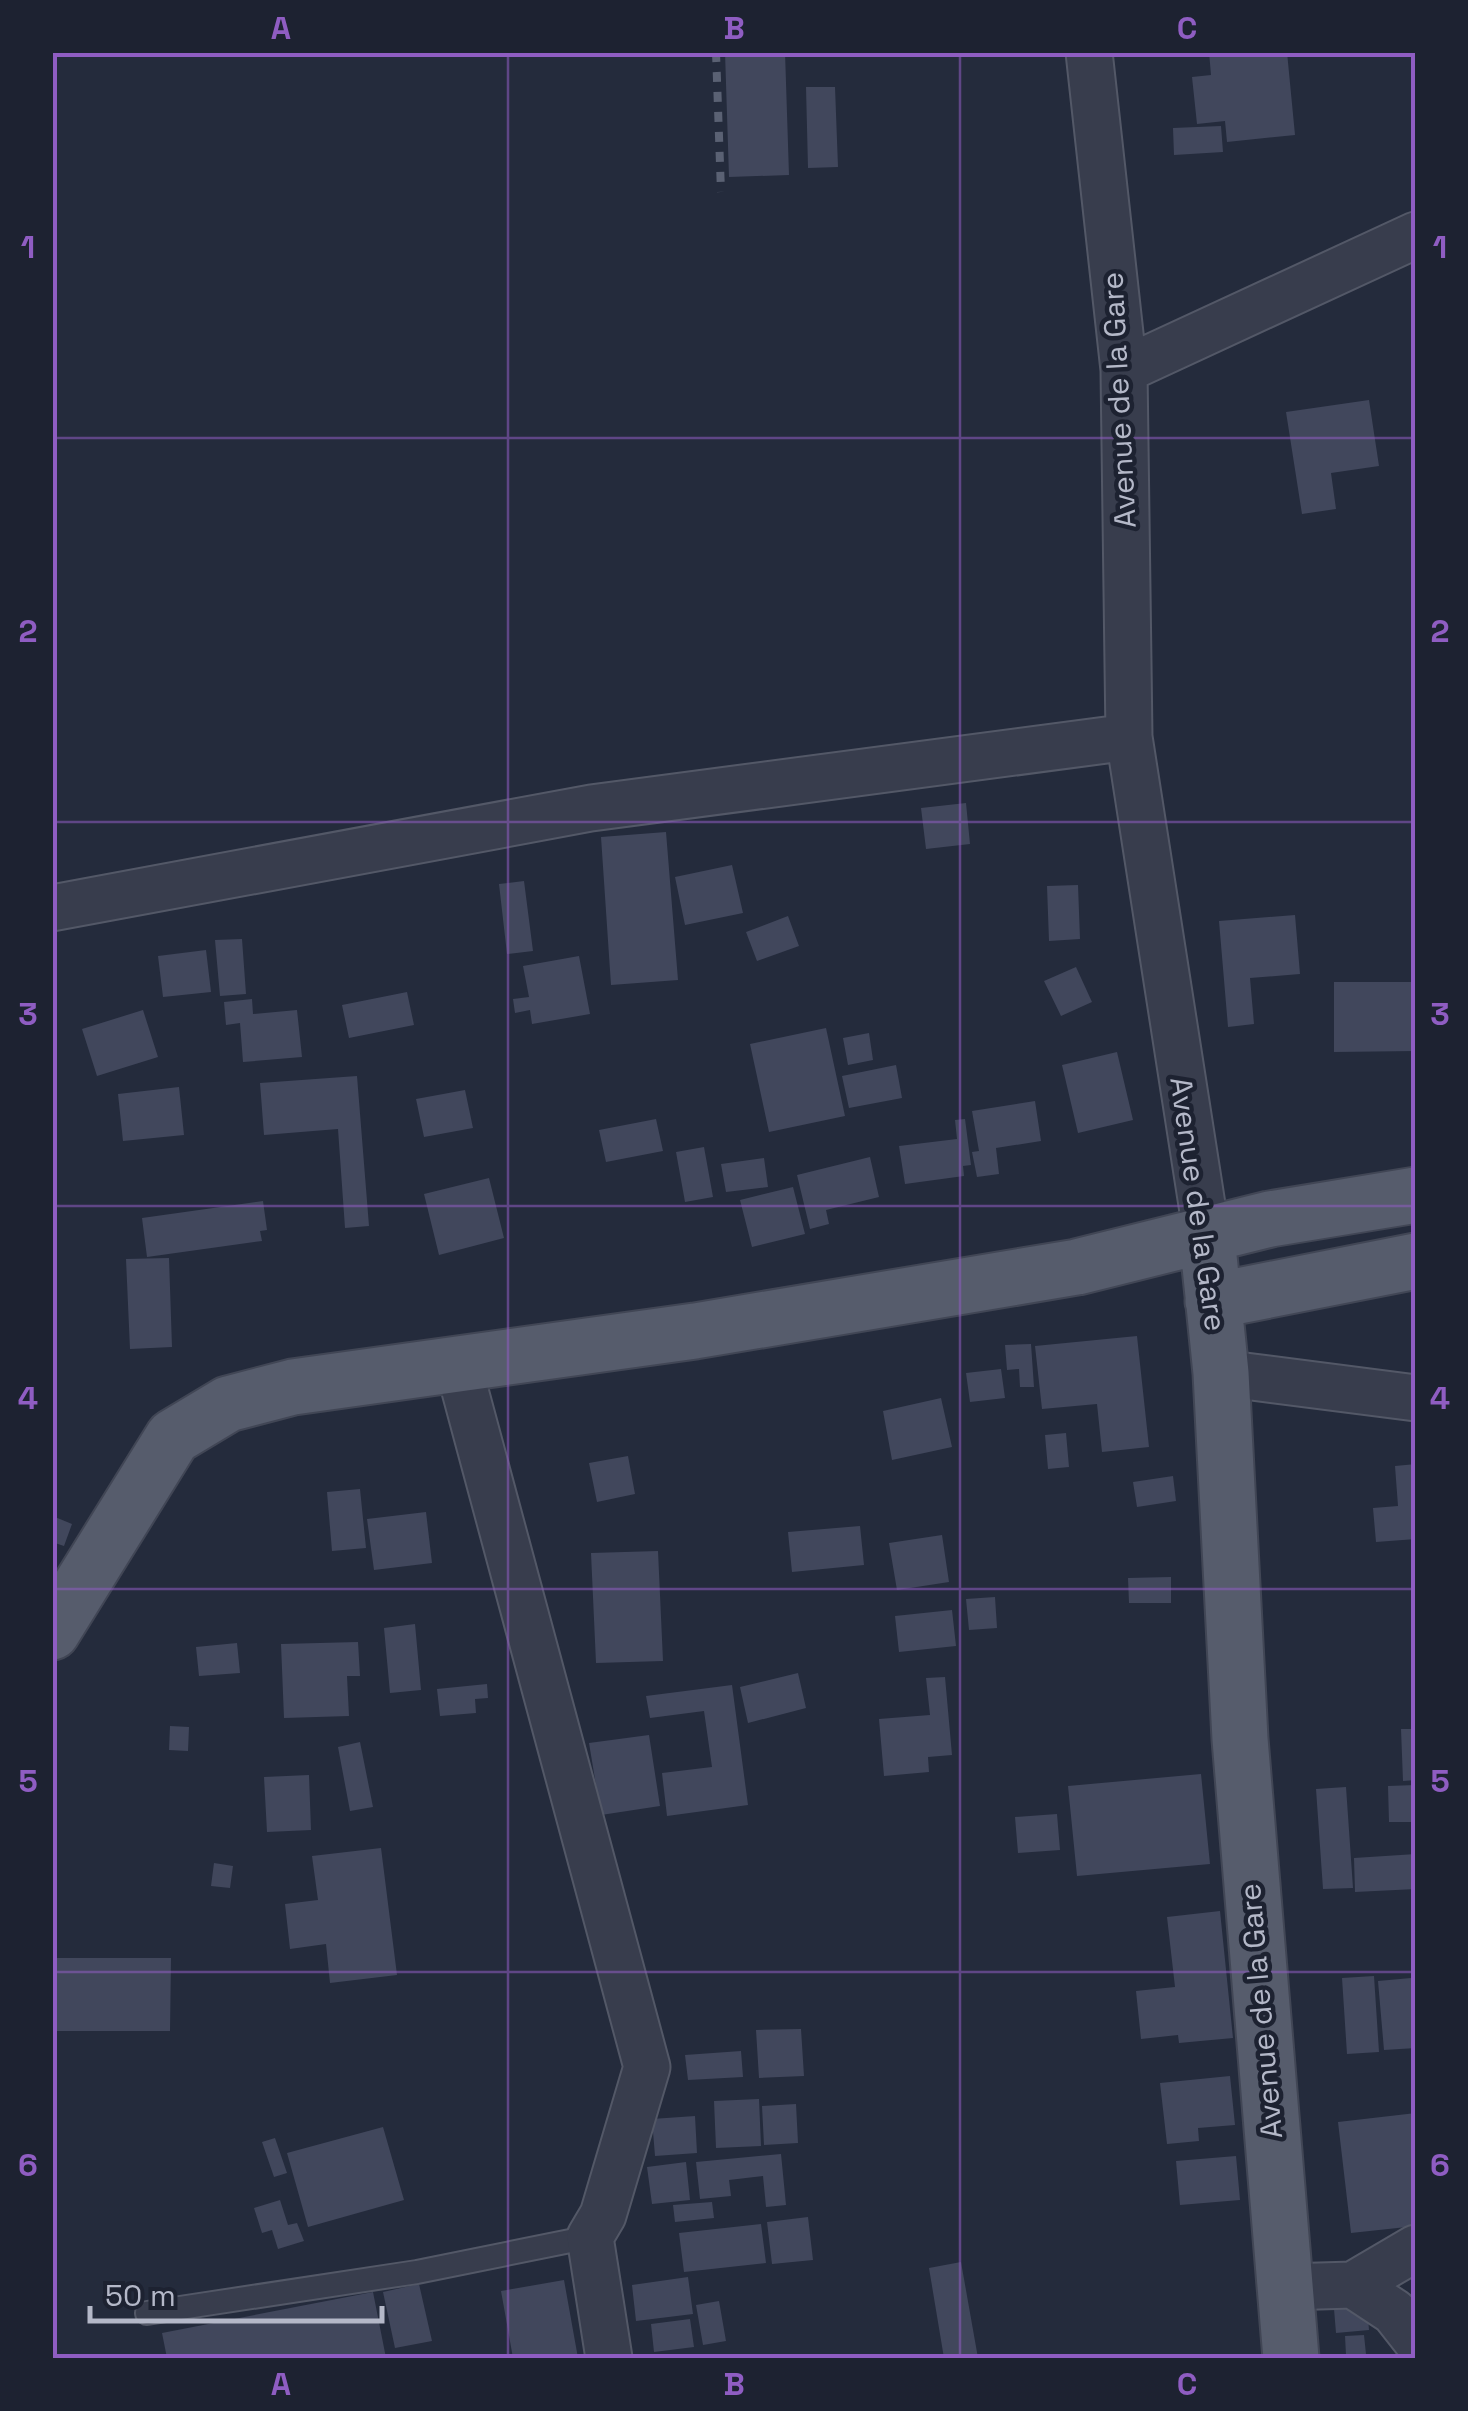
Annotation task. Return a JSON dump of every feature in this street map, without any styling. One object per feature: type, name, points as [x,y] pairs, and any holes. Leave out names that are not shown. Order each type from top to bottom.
[{"type":"main road","points":[[54,1633],[173,1437],[228,1404],[293,1387],[734,1325],[1077,1267],[1270,1219],[1416,1195]]},
{"type":"main road","name":"Avenue de la Gare","points":[[1208,1237],[1222,1373],[1240,1738],[1291,2358]]},
{"type":"main road","points":[[1213,1302],[1416,1261]]},
{"type":"street","name":"Avenue de la Gare","points":[[1089,52],[1124,370],[1129,736],[1208,1237]]},
{"type":"street","points":[[1124,370],[1416,235]]},
{"type":"street","points":[[52,908],[591,808],[1129,736]]},
{"type":"street","points":[[457,1362],[648,2067],[603,2215],[590,2237],[609,2358]]},
{"type":"street","points":[[1222,1373],[1416,1398]]},
{"type":"street","points":[[1285,2287],[1353,2285],[1416,2248]]},
{"type":"street","points":[[1353,2285],[1394,2312],[1416,2340]]},
{"type":"lane","points":[[147,2313],[417,2272],[590,2237]]},
{"type":"building","points":[[725,52],[785,52],[789,175],[729,177]]},
{"type":"building","points":[[1209,52],[1287,52],[1295,135],[1227,142],[1225,121],[1197,124],[1192,77],[1211,75]]},
{"type":"building","points":[[806,87],[835,87],[838,167],[808,168]]},
{"type":"building","points":[[1221,126],[1223,152],[1174,155],[1173,128]]},
{"type":"building","points":[[1369,400],[1379,466],[1331,473],[1336,509],[1302,514],[1286,412]]},
{"type":"building","points":[[966,803],[970,844],[926,849],[921,808]]},
{"type":"building","points":[[666,832],[678,980],[611,985],[601,837]]},
{"type":"building","points":[[732,865],[743,913],[685,925],[675,877]]},
{"type":"building","points":[[524,881],[533,951],[507,954],[499,884]]},
{"type":"building","points":[[1078,885],[1080,939],[1049,941],[1047,886]]},
{"type":"building","points":[[1295,915],[1300,974],[1250,978],[1254,1024],[1228,1027],[1219,921]]},
{"type":"building","points":[[788,916],[799,946],[757,961],[746,932]]},
{"type":"building","points":[[242,939],[246,994],[220,996],[215,940]]},
{"type":"building","points":[[206,950],[211,992],[163,997],[158,956]]},
{"type":"building","points":[[579,956],[590,1014],[532,1024],[530,1010],[515,1013],[513,999],[529,997],[523,966]]},
{"type":"building","points":[[1076,967],[1092,1002],[1061,1016],[1044,981]]},
{"type":"building","points":[[1334,982],[1416,982],[1416,1051],[1334,1052]]},
{"type":"building","points":[[407,992],[414,1025],[349,1038],[342,1005]]},
{"type":"building","points":[[252,999],[253,1014],[297,1010],[302,1057],[243,1062],[240,1023],[226,1025],[224,1002]]},
{"type":"building","points":[[143,1010],[158,1057],[97,1076],[82,1029]]},
{"type":"building","points":[[826,1028],[845,1116],[769,1132],[750,1044]]},
{"type":"building","points":[[869,1033],[873,1060],[848,1065],[843,1038]]},
{"type":"building","points":[[1117,1052],[1133,1120],[1078,1133],[1062,1065]]},
{"type":"building","points":[[896,1065],[902,1098],[849,1108],[842,1076]]},
{"type":"building","points":[[357,1076],[369,1226],[345,1228],[338,1129],[264,1135],[260,1083]]},
{"type":"building","points":[[179,1087],[184,1135],[123,1141],[118,1094]]},
{"type":"building","points":[[465,1090],[473,1128],[424,1137],[416,1099]]},
{"type":"building","points":[[1035,1101],[1041,1141],[996,1148],[999,1174],[977,1177],[972,1152],[979,1151],[972,1111]]},
{"type":"building","points":[[656,1119],[663,1151],[606,1162],[599,1130]]},
{"type":"building","points":[[965,1119],[971,1165],[963,1166],[964,1176],[905,1184],[899,1146],[957,1139],[955,1120]]},
{"type":"building","points":[[704,1147],[713,1197],[685,1202],[676,1152]]},
{"type":"building","points":[[870,1157],[879,1197],[826,1210],[829,1224],[810,1229],[797,1175]]},
{"type":"building","points":[[764,1158],[768,1187],[726,1192],[721,1164]]},
{"type":"building","points":[[489,1178],[504,1238],[439,1255],[424,1194]]},
{"type":"building","points":[[793,1187],[805,1234],[752,1247],[740,1200]]},
{"type":"building","points":[[263,1201],[267,1230],[260,1231],[262,1241],[147,1257],[142,1218]]},
{"type":"building","points":[[169,1258],[172,1347],[130,1349],[126,1259]]},
{"type":"building","points":[[1137,1336],[1149,1447],[1102,1452],[1097,1404],[1042,1409],[1035,1346]]},
{"type":"building","points":[[1031,1344],[1034,1387],[1020,1387],[1019,1369],[1007,1370],[1005,1345]]},
{"type":"building","points":[[1001,1369],[1005,1398],[970,1402],[966,1373]]},
{"type":"building","points":[[941,1398],[952,1447],[892,1460],[883,1411]]},
{"type":"building","points":[[1066,1433],[1069,1467],[1048,1469],[1045,1435]]},
{"type":"building","points":[[628,1456],[635,1494],[597,1502],[589,1463]]},
{"type":"building","points":[[1416,1464],[1416,1539],[1376,1542],[1373,1508],[1398,1506],[1395,1466]]},
{"type":"building","points":[[1173,1476],[1176,1501],[1137,1507],[1133,1482]]},
{"type":"building","points":[[360,1489],[366,1548],[332,1551],[327,1492]]},
{"type":"building","points":[[426,1512],[432,1563],[374,1570],[367,1519]]},
{"type":"building","points":[[55,1517],[72,1524],[64,1546],[52,1542]]},
{"type":"building","points":[[860,1526],[864,1565],[792,1572],[788,1532]]},
{"type":"building","points":[[942,1535],[949,1582],[897,1590],[889,1543]]},
{"type":"building","points":[[658,1551],[663,1661],[596,1663],[591,1553]]},
{"type":"building","points":[[1171,1577],[1171,1603],[1129,1603],[1128,1578]]},
{"type":"building","points":[[995,1597],[997,1628],[969,1630],[966,1599]]},
{"type":"building","points":[[952,1610],[956,1646],[899,1652],[895,1616]]},
{"type":"building","points":[[415,1624],[421,1690],[390,1693],[384,1628]]},
{"type":"building","points":[[358,1642],[360,1676],[347,1676],[349,1716],[284,1718],[281,1644]]},
{"type":"building","points":[[237,1643],[240,1673],[199,1676],[196,1647]]},
{"type":"building","points":[[798,1673],[806,1708],[748,1723],[740,1687]]},
{"type":"building","points":[[945,1677],[952,1755],[928,1757],[929,1772],[884,1776],[879,1719],[930,1715],[926,1678]]},
{"type":"building","points":[[487,1684],[488,1698],[475,1699],[476,1713],[440,1716],[437,1689]]},
{"type":"building","points":[[732,1685],[748,1805],[667,1816],[662,1773],[712,1767],[704,1711],[650,1718],[646,1696]]},
{"type":"building","points":[[170,1726],[189,1727],[188,1751],[169,1750]]},
{"type":"building","points":[[1401,1729],[1416,1729],[1416,1780],[1403,1781]]},
{"type":"building","points":[[649,1735],[660,1806],[601,1815],[589,1743]]},
{"type":"building","points":[[360,1742],[373,1807],[350,1811],[338,1747]]},
{"type":"building","points":[[1201,1774],[1210,1864],[1077,1876],[1068,1786]]},
{"type":"building","points":[[309,1775],[311,1830],[267,1832],[264,1777]]},
{"type":"building","points":[[1416,1785],[1416,1822],[1389,1822],[1388,1786]]},
{"type":"building","points":[[1346,1787],[1353,1888],[1323,1889],[1316,1789]]},
{"type":"building","points":[[1057,1814],[1060,1850],[1018,1853],[1015,1817]]},
{"type":"building","points":[[381,1848],[397,1975],[330,1983],[326,1944],[290,1949],[285,1904],[318,1900],[312,1856]]},
{"type":"building","points":[[1416,1854],[1416,1889],[1355,1892],[1354,1858]]},
{"type":"building","points":[[214,1863],[233,1866],[230,1888],[211,1886]]},
{"type":"building","points":[[1220,1911],[1233,2038],[1179,2043],[1178,2035],[1141,2039],[1136,1991],[1175,1987],[1167,1917]]},
{"type":"building","points":[[52,1958],[171,1958],[170,2031],[52,2031]]},
{"type":"building","points":[[1374,1976],[1379,2052],[1347,2054],[1342,1978]]},
{"type":"building","points":[[1411,1978],[1416,2048],[1384,2050],[1378,1981]]},
{"type":"building","points":[[801,2029],[804,2076],[759,2078],[756,2030]]},
{"type":"building","points":[[741,2051],[743,2077],[688,2080],[685,2055]]},
{"type":"building","points":[[1230,2076],[1235,2125],[1198,2128],[1199,2141],[1167,2144],[1160,2083]]},
{"type":"building","points":[[759,2099],[761,2146],[716,2148],[714,2101]]},
{"type":"building","points":[[796,2104],[798,2143],[764,2145],[762,2106]]},
{"type":"building","points":[[1416,2113],[1416,2226],[1351,2233],[1338,2122]]},
{"type":"building","points":[[695,2116],[697,2153],[655,2156],[652,2119]]},
{"type":"building","points":[[383,2127],[404,2200],[308,2227],[287,2153]]},
{"type":"building","points":[[275,2138],[287,2173],[274,2177],[262,2142]]},
{"type":"building","points":[[781,2154],[786,2205],[766,2207],[763,2176],[729,2180],[731,2196],[700,2199],[696,2162]]},
{"type":"building","points":[[1236,2156],[1240,2200],[1180,2205],[1176,2161]]},
{"type":"building","points":[[686,2162],[690,2200],[652,2204],[647,2167]]},
{"type":"building","points":[[280,2200],[288,2225],[297,2223],[304,2241],[278,2249],[272,2230],[262,2233],[254,2208]]},
{"type":"building","points":[[712,2202],[714,2218],[675,2222],[673,2205]]},
{"type":"building","points":[[808,2217],[813,2260],[772,2264],[767,2222]]},
{"type":"building","points":[[761,2224],[766,2263],[684,2272],[679,2233]]},
{"type":"building","points":[[961,2262],[978,2358],[944,2358],[929,2268]]},
{"type":"building","points":[[688,2277],[693,2314],[636,2321],[632,2285]]},
{"type":"building","points":[[564,2280],[578,2358],[513,2358],[501,2291]]},
{"type":"building","points":[[419,2284],[432,2341],[395,2348],[383,2292]]},
{"type":"building","points":[[373,2292],[386,2358],[167,2358],[162,2333]]},
{"type":"building","points":[[719,2301],[726,2341],[703,2345],[696,2305]]},
{"type":"building","points":[[1367,2307],[1369,2330],[1336,2333],[1334,2309]]},
{"type":"building","points":[[690,2319],[694,2347],[654,2352],[651,2324]]},
{"type":"building","points":[[1364,2335],[1366,2354],[1346,2355],[1345,2336]]},
{"type":"railway","points":[[716,52],[721,192]]}]
